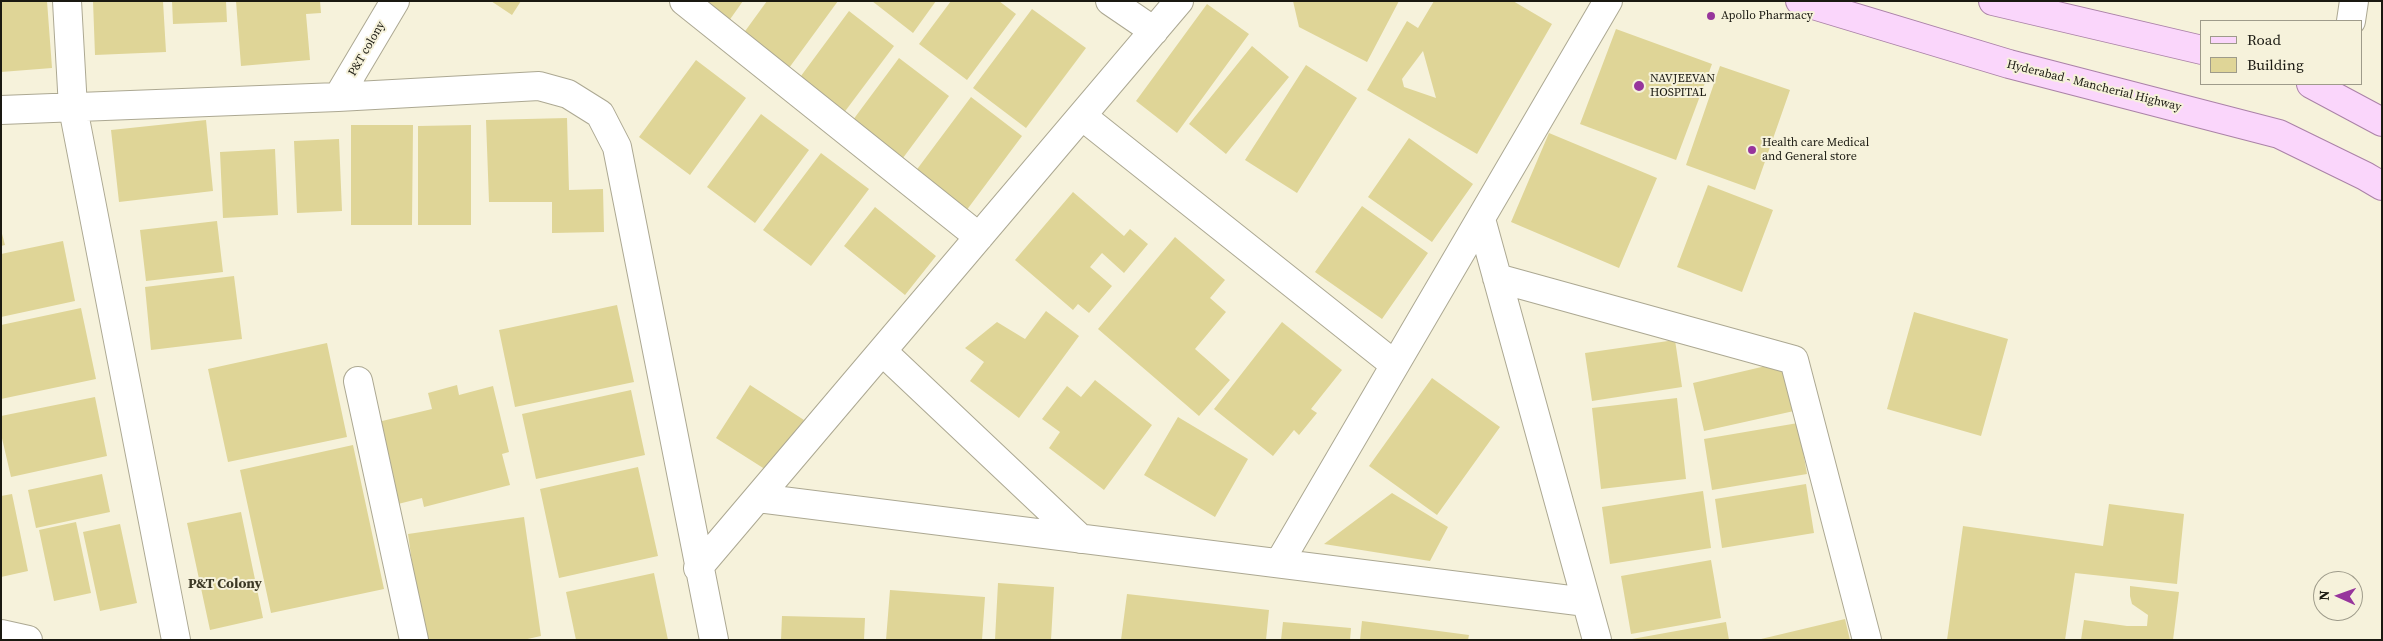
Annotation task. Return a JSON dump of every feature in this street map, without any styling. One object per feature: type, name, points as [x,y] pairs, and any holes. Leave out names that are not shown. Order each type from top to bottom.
[{"type":"main road","name":"Hyderabad - Mancherial Highway","points":[[1800,1],[2009,64],[2279,134],[2382,186]]},
{"type":"main road","points":[[1994,1],[2200,50]]},
{"type":"main road","points":[[2315,85],[2342,91],[2382,122]]},
{"type":"street","points":[[67,1],[73,108],[176,640]]},
{"type":"street","name":"P&T colony","points":[[338,97],[395,1]]},
{"type":"street","points":[[684,1],[979,237]]},
{"type":"street","points":[[1110,1],[1154,31]]},
{"type":"street","points":[[698,568],[1179,1]]},
{"type":"street","points":[[1279,563],[1608,1]]},
{"type":"street","points":[[2351,20],[2354,1]]},
{"type":"street","points":[[1,110],[338,97],[540,86],[568,94],[600,114],[617,147],[698,568],[714,640]]},
{"type":"street","points":[[1082,116],[1395,365]]},
{"type":"street","points":[[1481,219],[1597,640]]},
{"type":"street","points":[[1497,278],[1794,360],[1867,640]]},
{"type":"street","points":[[882,351],[1081,539]]},
{"type":"street","points":[[358,381],[414,640]]},
{"type":"street","points":[[758,498],[1586,602]]},
{"type":"street","points":[[1,634],[28,640]]},
{"type":"building","points":[[1,1],[47,1],[52,68],[1,72]]},
{"type":"building","points":[[93,1],[163,1],[166,52],[95,55]]},
{"type":"building","points":[[172,1],[226,1],[227,22],[173,24]]},
{"type":"building","points":[[236,1],[320,1],[321,13],[306,14],[310,60],[241,66]]},
{"type":"building","points":[[491,1],[521,1],[512,15]]},
{"type":"building","points":[[694,1],[743,1],[726,25]]},
{"type":"building","points":[[767,1],[838,1],[789,68],[743,34]]},
{"type":"building","points":[[872,1],[936,1],[913,33]]},
{"type":"building","points":[[951,1],[999,1],[1016,14],[967,80],[919,44]]},
{"type":"building","points":[[1293,1],[1399,1],[1367,62],[1299,27]]},
{"type":"building","points":[[1434,1],[1513,1],[1552,24],[1477,154],[1367,90],[1407,21],[1418,28]],"holes":[[[1423,51],[1436,98],[1404,87],[1402,79]]]},
{"type":"building","points":[[1207,4],[1249,34],[1177,133],[1136,101]]},
{"type":"building","points":[[1032,9],[1086,48],[1026,128],[973,88]]},
{"type":"building","points":[[849,11],[894,46],[843,114],[798,80]]},
{"type":"building","points":[[1616,29],[1712,64],[1676,160],[1580,124]]},
{"type":"building","points":[[1252,46],[1289,77],[1226,154],[1189,124]]},
{"type":"building","points":[[899,58],[949,96],[900,162],[850,124]]},
{"type":"building","points":[[696,60],[746,98],[690,175],[639,137]]},
{"type":"building","points":[[1306,65],[1357,98],[1297,193],[1245,160]]},
{"type":"building","points":[[1720,66],[1790,90],[1755,190],[1686,165]]},
{"type":"building","points":[[971,97],[1022,136],[966,211],[915,172]]},
{"type":"building","points":[[761,114],[809,150],[755,223],[707,187]]},
{"type":"building","points":[[567,118],[569,190],[603,189],[604,232],[552,233],[552,202],[489,202],[486,120]]},
{"type":"building","points":[[206,120],[213,191],[119,202],[111,130]]},
{"type":"building","points":[[351,125],[413,125],[412,225],[351,225]]},
{"type":"building","points":[[471,125],[471,225],[418,225],[418,126]]},
{"type":"building","points":[[1549,133],[1657,178],[1619,268],[1511,222]]},
{"type":"building","points":[[1409,138],[1473,184],[1432,242],[1368,197]]},
{"type":"building","points":[[339,139],[342,211],[297,213],[294,141]]},
{"type":"building","points":[[275,149],[278,215],[223,218],[220,152]]},
{"type":"building","points":[[821,153],[869,189],[811,266],[763,230]]},
{"type":"building","points":[[1708,185],[1773,210],[1742,292],[1677,267]]},
{"type":"building","points":[[1073,192],[1124,236],[1130,229],[1148,244],[1124,273],[1102,253],[1090,267],[1112,286],[1089,313],[1078,304],[1073,310],[1015,260]]},
{"type":"building","points":[[1362,206],[1428,253],[1382,319],[1315,272]]},
{"type":"building","points":[[875,207],[936,256],[905,295],[844,246]]},
{"type":"building","points":[[217,221],[223,272],[146,281],[140,230]]},
{"type":"building","points":[[1,230],[5,245],[1,246]]},
{"type":"building","points":[[1175,237],[1225,280],[1210,298],[1226,312],[1195,349],[1230,380],[1199,416],[1098,329]]},
{"type":"building","points":[[63,241],[75,301],[1,317],[1,254]]},
{"type":"building","points":[[234,276],[242,339],[151,350],[145,287]]},
{"type":"building","points":[[617,305],[634,382],[515,407],[499,330]]},
{"type":"building","points":[[81,308],[96,379],[1,399],[1,325]]},
{"type":"building","points":[[1046,311],[1079,336],[1019,418],[970,381],[984,362],[965,348],[997,322],[1025,339]]},
{"type":"building","points":[[1914,312],[2008,339],[1981,436],[1887,409]]},
{"type":"building","points":[[1282,322],[1342,370],[1311,409],[1317,413],[1299,435],[1294,430],[1273,456],[1214,409]]},
{"type":"building","points":[[1675,340],[1682,387],[1592,401],[1585,353]]},
{"type":"building","points":[[327,343],[347,437],[228,462],[208,369]]},
{"type":"building","points":[[1783,362],[1794,411],[1704,431],[1693,383]]},
{"type":"building","points":[[1432,378],[1500,427],[1437,515],[1369,466]]},
{"type":"building","points":[[1095,380],[1152,425],[1104,490],[1049,448],[1060,432],[1042,419],[1067,386],[1081,397]]},
{"type":"building","points":[[457,385],[459,395],[493,386],[509,452],[502,454],[510,485],[424,507],[422,498],[398,504],[378,422],[432,409],[428,393]]},
{"type":"building","points":[[750,385],[804,420],[771,473],[716,438]]},
{"type":"building","points":[[631,390],[645,455],[536,479],[522,414]]},
{"type":"building","points":[[95,397],[107,456],[11,477],[1,434],[1,416]]},
{"type":"building","points":[[1677,398],[1686,479],[1601,489],[1592,408]]},
{"type":"building","points":[[1178,417],[1248,459],[1215,517],[1144,475]]},
{"type":"building","points":[[1798,423],[1807,474],[1712,490],[1704,439]]},
{"type":"building","points":[[353,445],[384,589],[271,613],[240,470]]},
{"type":"building","points":[[638,467],[658,556],[559,578],[540,489]]},
{"type":"building","points":[[102,474],[110,512],[36,528],[28,490]]},
{"type":"building","points":[[1806,484],[1814,533],[1722,548],[1715,499]]},
{"type":"building","points":[[1703,491],[1711,548],[1610,564],[1602,507]]},
{"type":"building","points":[[1392,493],[1448,527],[1430,561],[1324,544]]},
{"type":"building","points":[[12,494],[28,571],[1,577],[1,496]]},
{"type":"building","points":[[2109,504],[2184,514],[2177,584],[2075,573],[2065,640],[1947,640],[1963,526],[2103,546]]},
{"type":"building","points":[[241,512],[263,618],[210,630],[187,523]]},
{"type":"building","points":[[524,517],[541,636],[523,640],[423,640],[408,534]]},
{"type":"building","points":[[76,522],[91,593],[54,601],[39,530]]},
{"type":"building","points":[[120,524],[137,603],[100,611],[83,532]]},
{"type":"building","points":[[1711,560],[1721,618],[1631,634],[1621,576]]},
{"type":"building","points":[[654,573],[668,640],[576,640],[566,592]]},
{"type":"building","points":[[998,583],[1054,587],[1051,640],[995,640]]},
{"type":"building","points":[[2130,586],[2179,592],[2173,640],[2081,640],[2084,620],[2127,626],[2147,626],[2148,615],[2132,604]]},
{"type":"building","points":[[890,590],[985,597],[982,640],[886,640]]},
{"type":"building","points":[[1127,594],[1269,610],[1266,640],[1121,640]]},
{"type":"building","points":[[782,616],[865,618],[864,640],[781,640]]},
{"type":"building","points":[[1845,619],[1850,640],[1761,640],[1761,639]]},
{"type":"building","points":[[1362,621],[1469,635],[1468,640],[1360,640]]},
{"type":"building","points":[[1283,622],[1351,628],[1350,640],[1281,640]]},
{"type":"building","points":[[1726,622],[1729,640],[1632,640],[1632,639]]},
{"type":"place","name":"Apollo Pharmacy","points":[[1711,16]]},
{"type":"place","name":"NAVJEEVAN HOSPITAL","points":[[1639,86]]},
{"type":"place","name":"Health care Medical and General store","points":[[1752,150]]},
{"type":"district","name":"P&T Colony","points":[[225,584]]}]
